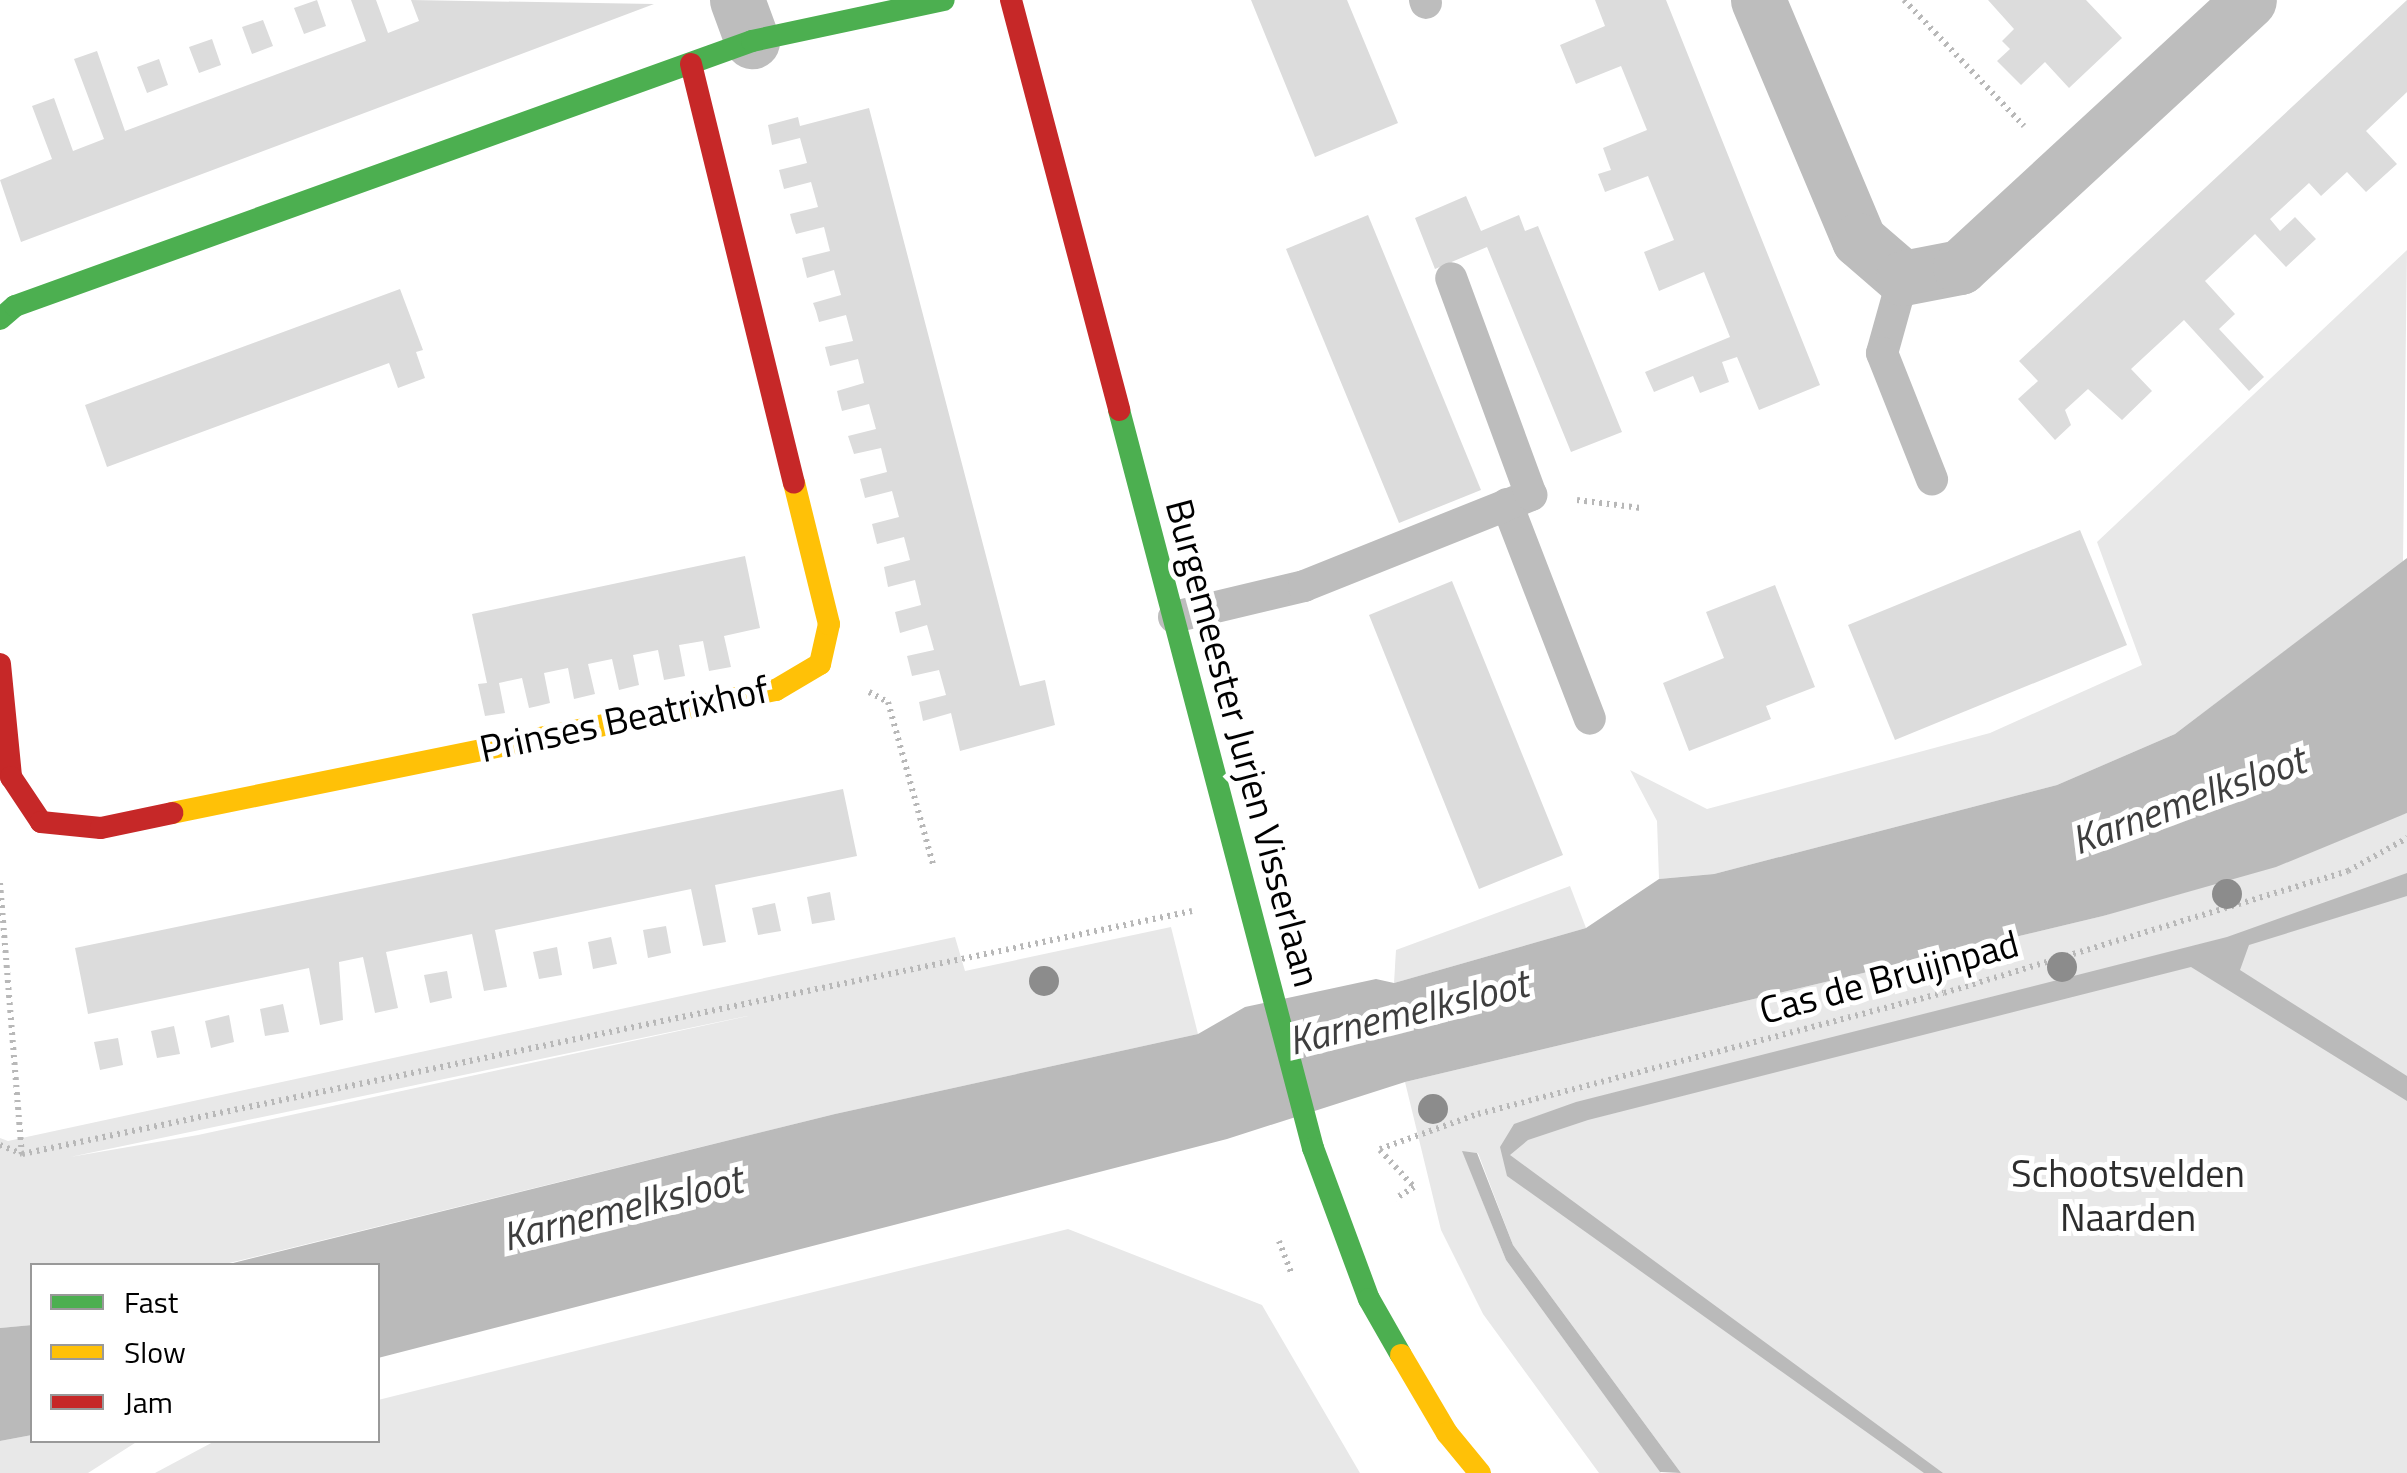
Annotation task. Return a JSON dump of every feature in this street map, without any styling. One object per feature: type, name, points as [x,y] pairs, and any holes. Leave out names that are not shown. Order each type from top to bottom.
[{"type":"street","points":[[0,319],[15,306],[691,64],[745,21],[944,0]]},
{"type":"street","name":"Burgemeester Jurjen Visserlaan","points":[[1011,0],[1313,1148],[1369,1299],[1447,1433],[1480,1473]]},
{"type":"street","points":[[1758,0],[1858,240],[1903,278],[1960,266],[2249,0]]},
{"type":"street","name":"Prinses Beatrixhof","points":[[0,664],[11,777],[41,822],[101,828],[776,690],[820,664],[829,624],[691,64]]},
{"type":"lane","points":[[1451,278],[1590,719]]},
{"type":"lane","points":[[1903,278],[1882,353],[1932,479]]},
{"type":"lane","points":[[1174,616],[1304,586],[1519,499]]},
{"type":"path","points":[[1904,0],[2065,169]]},
{"type":"path","points":[[1519,499],[1641,508]]},
{"type":"path","points":[[820,664],[888,702],[934,868]]},
{"type":"path","name":"Cas de Bruijnpad","points":[[1414,1187],[1380,1149],[1478,1114],[1944,993],[2348,871],[2407,838]]},
{"type":"path","points":[[0,884],[22,1154]]},
{"type":"path","points":[[0,1145],[22,1154],[1193,910]]},
{"type":"green space","points":[[2407,250],[2403,562],[2175,734],[2057,785],[1714,874],[1659,879],[1657,821],[1630,770],[1707,809],[1990,733],[2142,665],[2097,542]]},
{"type":"green space","name":"Schootsvelden Naarden","points":[[2407,813],[2407,1473],[1681,1473],[1513,1245],[1478,1153],[1463,1152],[1506,1260],[1661,1473],[1599,1473],[1483,1314],[1441,1230],[1405,1082],[2103,916]]},
{"type":"green space","points":[[1570,886],[1586,928],[1394,983],[1396,950]]},
{"type":"green space","points":[[1171,927],[1198,1034],[835,1114],[229,1263],[30,1263],[30,1325],[0,1328],[0,1138],[8,1141],[955,937],[965,971]],"holes":[[[748,1016],[198,1135],[70,1157]]]},
{"type":"green space","points":[[1068,1229],[1262,1305],[1360,1473],[155,1473],[211,1443],[380,1443],[380,1400]]},
{"type":"green space","points":[[30,1435],[30,1443],[135,1443],[88,1473],[0,1473],[0,1441]]},
{"type":"water","name":"Karnemelksloot","points":[[2407,558],[2407,813],[2276,867],[2103,916],[1405,1082],[1227,1139],[380,1357],[380,1263],[233,1263],[835,1114],[1198,1034],[1245,1007],[1376,979],[1394,983],[1586,928],[1659,879],[1714,874],[2057,785],[2175,734]]},
{"type":"water","points":[[2407,873],[2407,896],[2249,945],[2240,970],[2407,1076],[2407,1101],[2191,967],[1588,1120],[1528,1140],[1510,1155],[1943,1473],[1924,1473],[1507,1176],[1500,1147],[1514,1124],[1576,1102],[2227,937]]},
{"type":"water","points":[[1462,1151],[1477,1153],[1513,1245],[1681,1473],[1660,1472],[1506,1260]]},
{"type":"water","points":[[30,1325],[30,1435],[0,1441],[0,1328]]},
{"type":"building","points":[[317,0],[326,26],[304,34],[294,8]]},
{"type":"building","points":[[351,0],[376,0],[388,33],[419,21],[411,0],[654,4],[21,242],[0,180],[52,159],[32,106],[54,98],[73,151],[104,139],[74,59],[97,51],[125,131],[366,41]]},
{"type":"building","points":[[1251,0],[1347,0],[1398,123],[1315,157]]},
{"type":"building","points":[[1595,0],[1666,0],[1820,385],[1759,410],[1737,357],[1722,362],[1729,382],[1700,393],[1693,376],[1654,392],[1645,372],[1730,337],[1704,272],[1659,291],[1644,252],[1674,240],[1648,176],[1605,192],[1598,174],[1611,170],[1603,148],[1647,130],[1621,66],[1576,84],[1560,45],[1605,26]]},
{"type":"building","points":[[1988,0],[2086,0],[2122,38],[2069,88],[2045,62],[2021,85],[1997,61],[2010,49],[2002,41],[2014,29]]},
{"type":"building","points":[[2407,0],[2407,92],[2366,131],[2397,164],[2366,192],[2347,172],[2321,196],[2309,183],[2270,219],[2280,231],[2295,217],[2316,239],[2286,267],[2255,234],[2205,281],[2235,314],[2219,329],[2264,377],[2249,391],[2184,320],[2131,369],[2152,391],[2122,420],[2088,389],[2065,410],[2071,425],[2055,440],[2018,399],[2038,381],[2019,361]]},
{"type":"building","points":[[263,20],[273,46],[252,54],[242,27]]},
{"type":"building","points":[[212,39],[221,65],[199,73],[189,47]]},
{"type":"building","points":[[159,59],[168,85],[147,93],[137,67]]},
{"type":"building","points":[[869,108],[1020,686],[1045,680],[1055,725],[960,751],[951,713],[923,721],[919,702],[946,695],[939,670],[912,676],[907,656],[934,650],[927,625],[900,633],[895,612],[921,605],[915,580],[888,587],[884,567],[910,560],[904,537],[877,544],[872,524],[899,517],[892,491],[865,498],[860,479],[887,472],[881,448],[854,454],[848,436],[876,429],[869,404],[842,411],[839,400],[837,391],[864,383],[858,359],[830,366],[827,355],[825,347],[853,341],[846,315],[819,322],[813,303],[841,295],[834,270],[807,278],[802,258],[830,251],[824,227],[796,234],[792,222],[790,214],[818,207],[811,182],[784,189],[779,170],[807,163],[800,138],[772,145],[768,125],[798,117],[800,126]]},
{"type":"building","points":[[1466,196],[1481,231],[1519,215],[1525,231],[1538,226],[1622,432],[1571,452],[1487,247],[1435,269],[1415,218]]},
{"type":"building","points":[[1368,215],[1481,490],[1399,523],[1286,249]]},
{"type":"building","points":[[400,289],[423,350],[416,352],[425,378],[398,388],[389,363],[107,467],[85,405]]},
{"type":"building","points":[[2080,530],[2127,645],[1895,740],[1848,625]]},
{"type":"building","points":[[745,556],[760,628],[724,636],[731,667],[709,671],[703,641],[679,645],[685,676],[664,680],[658,650],[633,655],[639,685],[619,690],[612,659],[588,664],[595,694],[574,699],[568,668],[544,673],[550,703],[529,708],[522,678],[499,683],[505,713],[485,716],[478,684],[487,683],[472,614]]},
{"type":"building","points":[[1452,581],[1563,855],[1479,889],[1369,615]]},
{"type":"building","points":[[1775,585],[1815,687],[1766,706],[1771,719],[1689,751],[1663,683],[1724,658],[1706,612]]},
{"type":"building","points":[[843,789],[857,856],[715,885],[726,942],[703,946],[691,889],[495,930],[507,987],[484,991],[472,934],[386,952],[398,1008],[375,1013],[363,957],[339,962],[343,1020],[320,1025],[309,968],[88,1014],[75,948]]},
{"type":"building","points":[[830,892],[835,920],[812,924],[807,897]]},
{"type":"building","points":[[775,903],[781,931],[758,935],[752,908]]},
{"type":"building","points":[[666,926],[671,953],[648,958],[643,930]]},
{"type":"building","points":[[611,937],[617,964],[593,969],[588,942]]},
{"type":"building","points":[[557,947],[562,975],[539,979],[533,952]]},
{"type":"building","points":[[447,971],[452,998],[430,1003],[424,975]]},
{"type":"building","points":[[283,1004],[289,1032],[265,1036],[260,1009]]},
{"type":"building","points":[[229,1015],[234,1042],[211,1048],[205,1021]]},
{"type":"building","points":[[174,1026],[180,1054],[157,1058],[151,1031]]},
{"type":"building","points":[[118,1038],[123,1065],[100,1070],[94,1042]]},
{"type":"traffic: fast","points":[[0,319],[15,306],[752,41],[944,0]]},
{"type":"traffic: fast","points":[[1119,410],[1313,1148],[1369,1299],[1401,1355]]},
{"type":"traffic: slow","points":[[172,813],[776,690],[820,664],[829,624],[794,483]]},
{"type":"traffic: slow","points":[[1401,1355],[1447,1433],[1480,1473]]},
{"type":"traffic: jam","points":[[1011,0],[1119,410]]},
{"type":"traffic: jam","points":[[691,64],[794,483]]},
{"type":"traffic: jam","points":[[0,664],[11,777],[41,822],[101,828],[172,813]]}]
